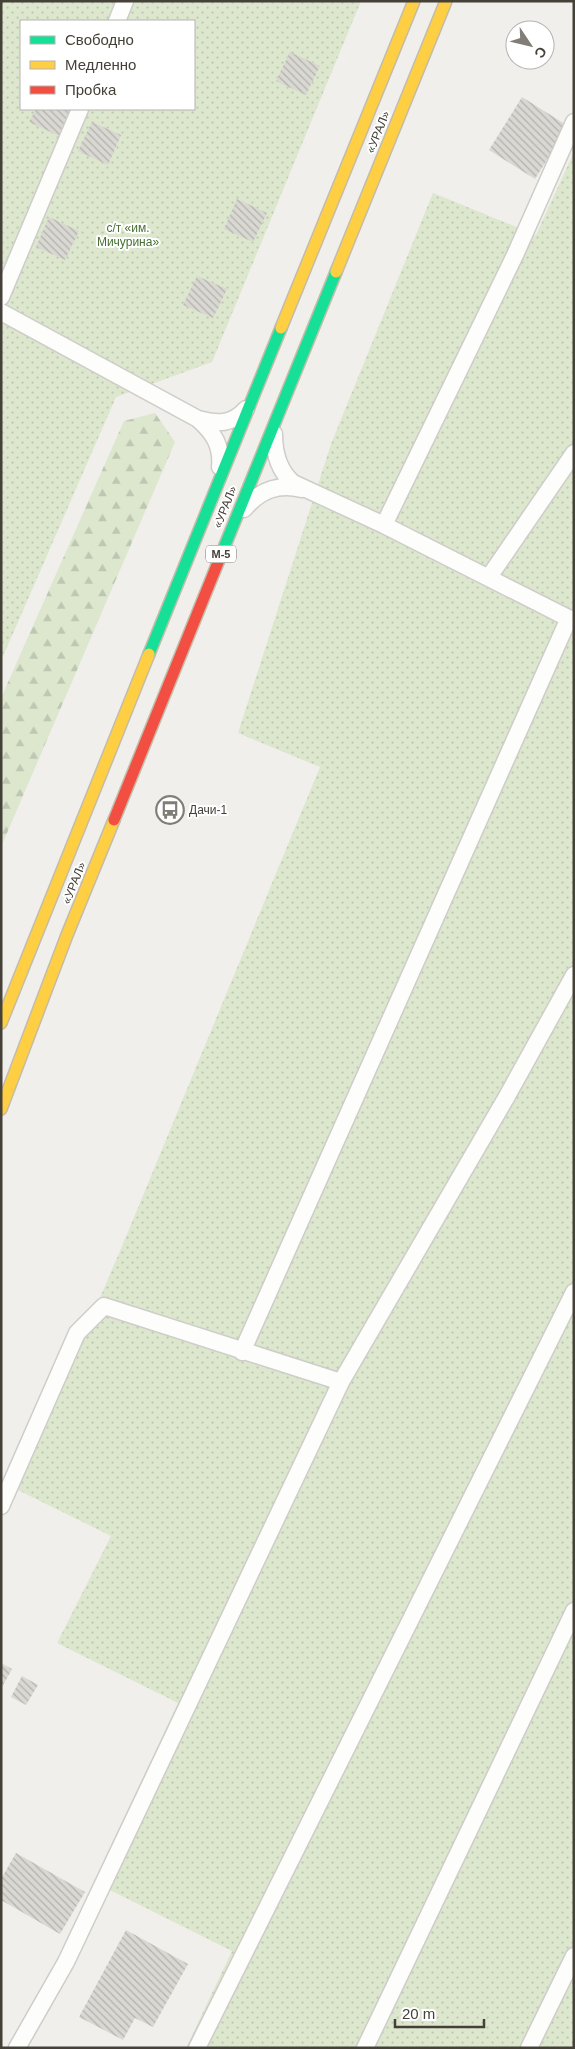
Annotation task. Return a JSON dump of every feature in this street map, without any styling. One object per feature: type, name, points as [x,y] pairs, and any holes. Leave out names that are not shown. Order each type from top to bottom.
[{"type":"highway","name":"«УРАЛ»","points":[[1,1023],[58,877],[414,1]]},
{"type":"highway","name":"«УРАЛ»","points":[[1,1109],[68,935],[446,1]]},
{"type":"lane","points":[[117,20],[125,1]]},
{"type":"lane","points":[[1,297],[80,110]]},
{"type":"lane","points":[[384,525],[515,254],[574,122]]},
{"type":"lane","points":[[1,312],[198,419],[213,433],[217,441],[221,460],[218,484]]},
{"type":"lane","points":[[198,419],[218,423],[226,422],[238,416],[251,404]]},
{"type":"lane","points":[[242,1352],[572,620],[384,525],[304,489],[286,477],[282,470],[274,446],[274,423]]},
{"type":"lane","points":[[489,577],[574,453]]},
{"type":"lane","points":[[235,521],[249,504],[267,490],[284,486],[304,489]]},
{"type":"lane","points":[[18,2048],[66,1962],[341,1382],[506,1098],[574,975]]},
{"type":"lane","points":[[197,2048],[574,1292]]},
{"type":"lane","points":[[1,1506],[77,1332],[104,1306],[242,1352],[341,1382]]},
{"type":"lane","points":[[365,2048],[574,1611]]},
{"type":"lane","points":[[529,2048],[574,1956]]},
{"type":"green space","name":"с/т «им. Мичурина»","points":[[1,1],[361,1],[212,362],[116,397],[1,661]]},
{"type":"green space","points":[[574,152],[574,2048],[186,2048],[232,1951],[94,1882],[178,1703],[57,1643],[111,1536],[18,1490],[123,1244],[320,767],[238,733],[331,444],[433,193],[536,235]]},
{"type":"green space","points":[[155,413],[175,442],[1,847],[1,698],[124,421]]},
{"type":"building","points":[[290,52],[320,66],[306,95],[276,81]]},
{"type":"building","points":[[522,97],[568,126],[535,179],[489,150]]},
{"type":"building","points":[[35,110],[72,110],[59,136],[29,122]]},
{"type":"building","points":[[92,122],[121,135],[108,165],[78,151]]},
{"type":"building","points":[[237,199],[267,213],[253,242],[224,229]]},
{"type":"building","points":[[49,217],[79,231],[65,260],[36,247]]},
{"type":"building","points":[[197,276],[227,289],[213,318],[183,305]]},
{"type":"building","points":[[1,1663],[12,1669],[1,1689]]},
{"type":"building","points":[[22,1676],[38,1685],[26,1705],[11,1697]]},
{"type":"building","points":[[16,1853],[85,1892],[60,1934],[1,1900],[1,1879]]},
{"type":"building","points":[[126,1930],[188,1964],[153,2027],[135,2018],[123,2040],[79,2017]]},
{"type":"traffic: fast","points":[[219,560],[336,272]]},
{"type":"traffic: fast","points":[[149,654],[281,328]]},
{"type":"traffic: slow","points":[[281,328],[414,1]]},
{"type":"traffic: slow","points":[[336,272],[446,1]]},
{"type":"traffic: slow","points":[[1,1023],[149,654]]},
{"type":"traffic: slow","points":[[1,1109],[67,935],[114,820]]},
{"type":"traffic: jam","points":[[114,820],[219,560]]},
{"type":"place","name":"Дачи-1","points":[[170,810]]}]
